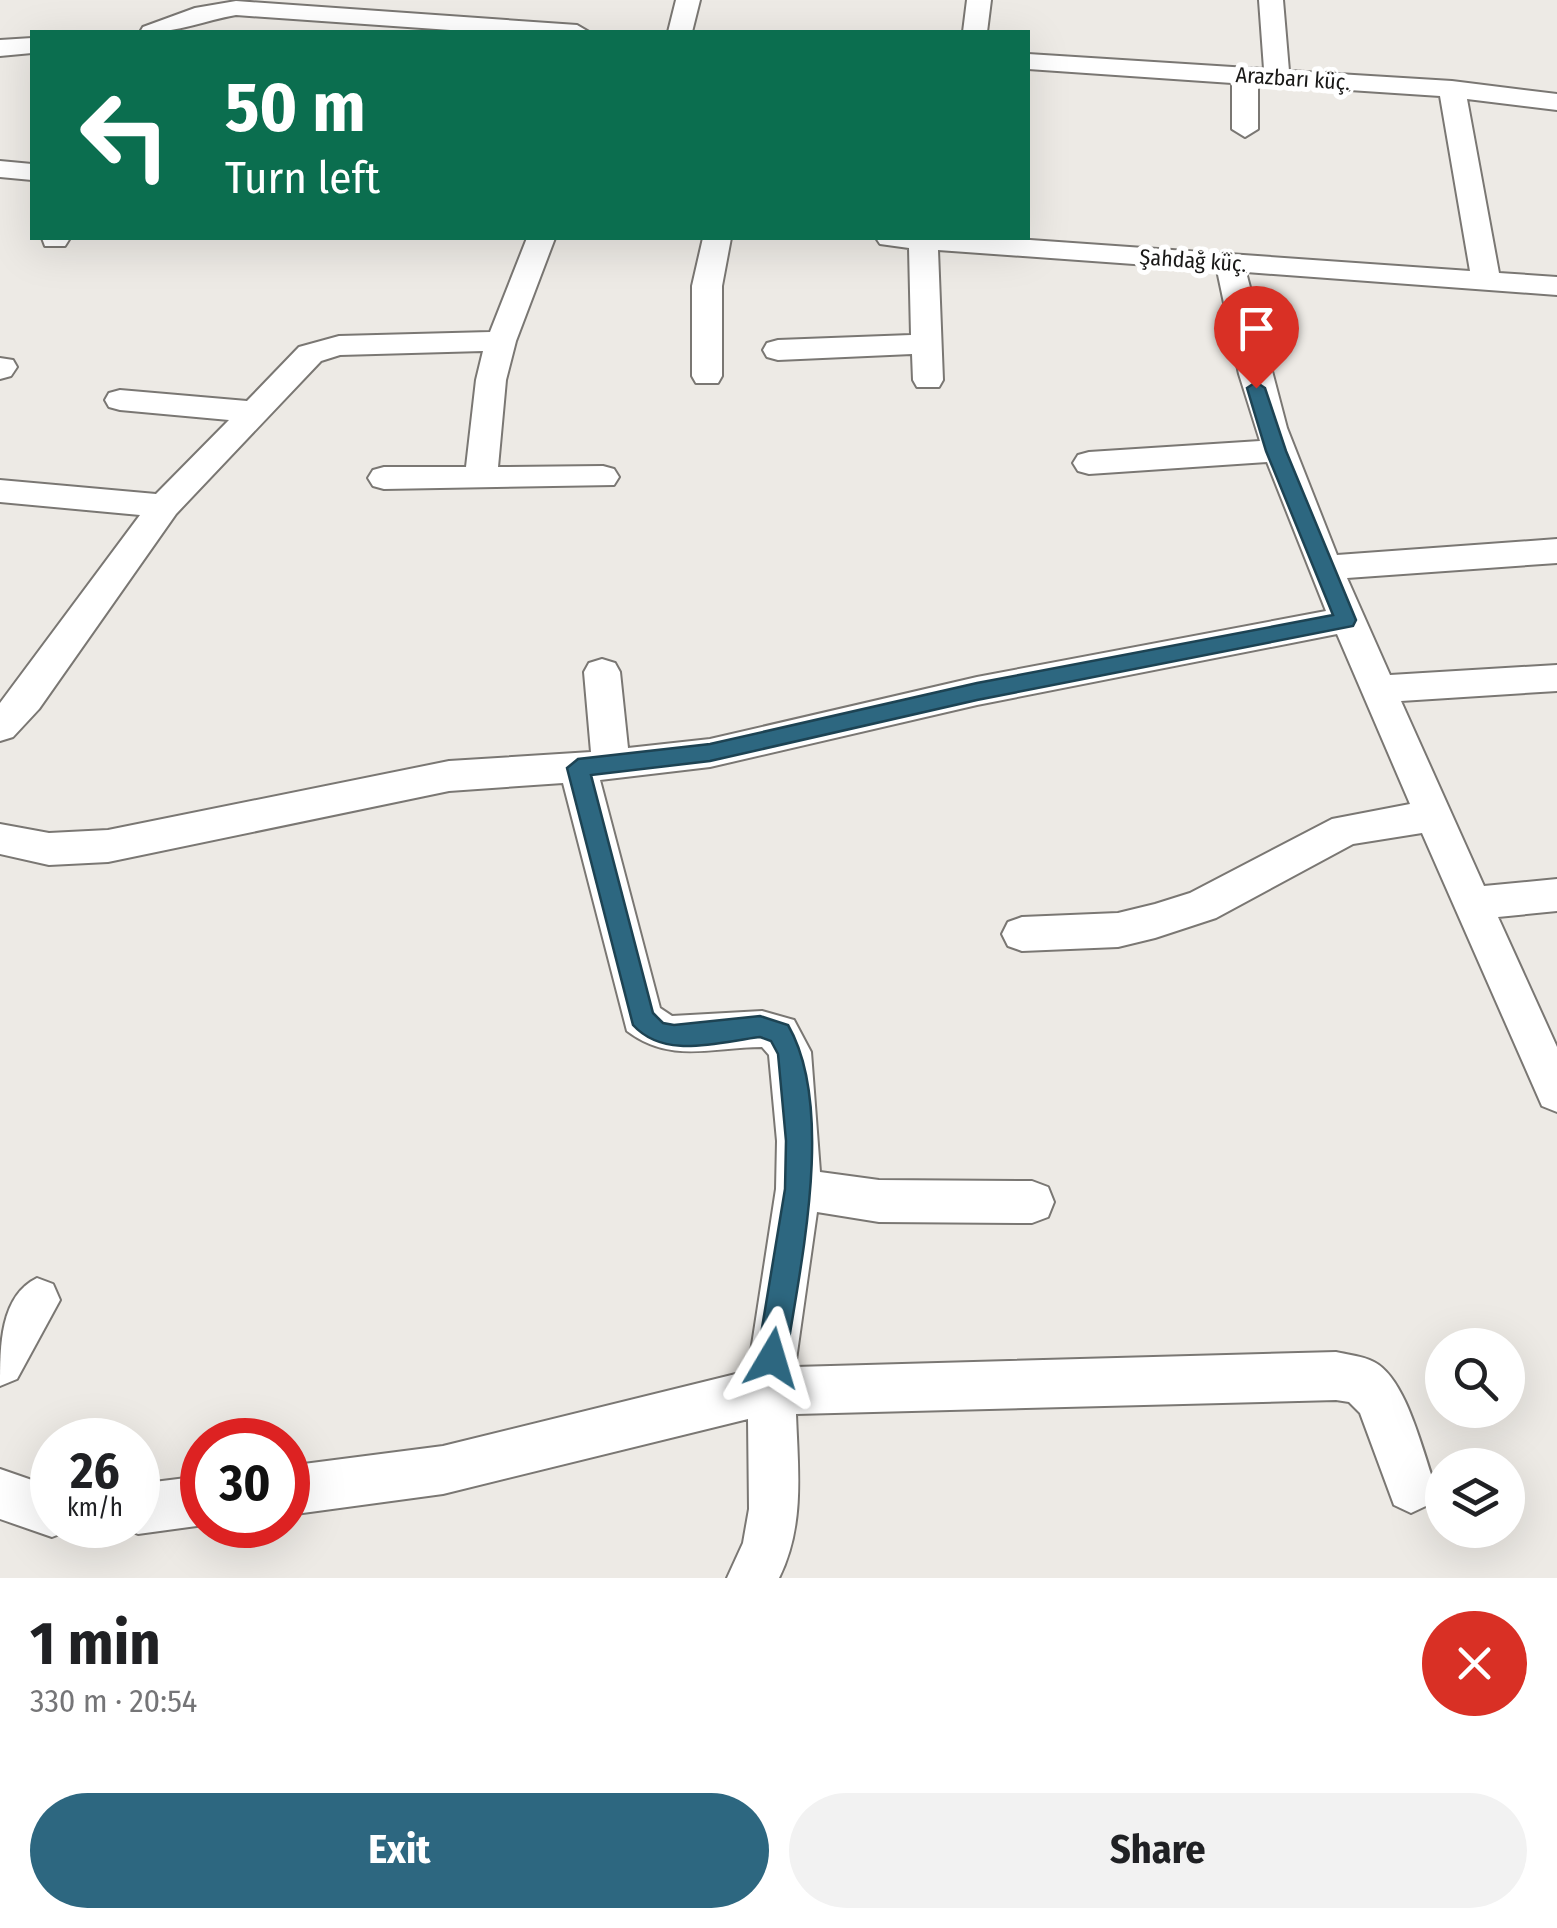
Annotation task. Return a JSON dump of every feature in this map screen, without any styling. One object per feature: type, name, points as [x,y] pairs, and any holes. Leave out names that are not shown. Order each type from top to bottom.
[{"type":"street","points":[[680,30],[688,0]]},
{"type":"street","points":[[974,30],[979,0]]},
{"type":"street","points":[[1271,0],[1277,76]]},
{"type":"street","points":[[158,30],[222,9],[387,9],[560,30]]},
{"type":"street","points":[[0,48],[30,46]]},
{"type":"street","name":"Arazbarı küç.","points":[[1030,62],[1452,89],[1557,102]]},
{"type":"street","points":[[1245,74],[1245,129]]},
{"type":"street","points":[[1452,89],[1486,281]]},
{"type":"street","points":[[0,170],[30,172]]},
{"type":"street","points":[[481,476],[491,380],[501,342],[540,240]]},
{"type":"street","points":[[707,376],[707,286],[717,240]]},
{"type":"street","points":[[923,240],[928,380]]},
{"type":"street","name":"Şahdağ küç.","points":[[923,240],[1557,286]]},
{"type":"street","points":[[1230,263],[1240,330],[1276,451],[1346,620],[1557,1093]]},
{"type":"street","points":[[0,727],[26,699],[164,506],[310,354],[324,348],[501,342]]},
{"type":"street","points":[[778,350],[926,344]]},
{"type":"street","points":[[120,400],[257,412]]},
{"type":"street","points":[[1089,464],[1276,451]]},
{"type":"street","points":[[384,478],[603,477]]},
{"type":"street","points":[[0,491],[164,506]]},
{"type":"street","points":[[1325,568],[1557,551]]},
{"type":"street","points":[[0,839],[49,849],[108,846],[449,776],[594,766],[710,752],[977,692],[1346,620]]},
{"type":"street","points":[[602,672],[594,766],[642,1018],[655,1032],[674,1036],[760,1026],[780,1033],[790,1052],[799,1141],[798,1189],[774,1328],[774,1509],[766,1549],[752,1578]]},
{"type":"street","points":[[1378,689],[1557,678]]},
{"type":"street","points":[[1022,934],[1118,930],[1155,922],[1202,906],[1346,830],[1432,816]]},
{"type":"street","points":[[1471,904],[1557,896]]},
{"type":"street","points":[[798,1189],[879,1200],[1032,1202]]},
{"type":"street","points":[[0,1363],[37,1300]]},
{"type":"street","points":[[310,1488],[443,1470],[772,1391],[1336,1376],[1361,1380],[1380,1398],[1411,1488]]},
{"type":"street","points":[[0,1494],[30,1504]]},
{"type":"route","points":[[772,1358],[798,1189],[799,1141],[790,1052],[780,1033],[760,1026],[674,1036],[655,1032],[642,1018],[578,768],[710,752],[860,716],[1346,620],[1276,451],[1256,388]]}]
